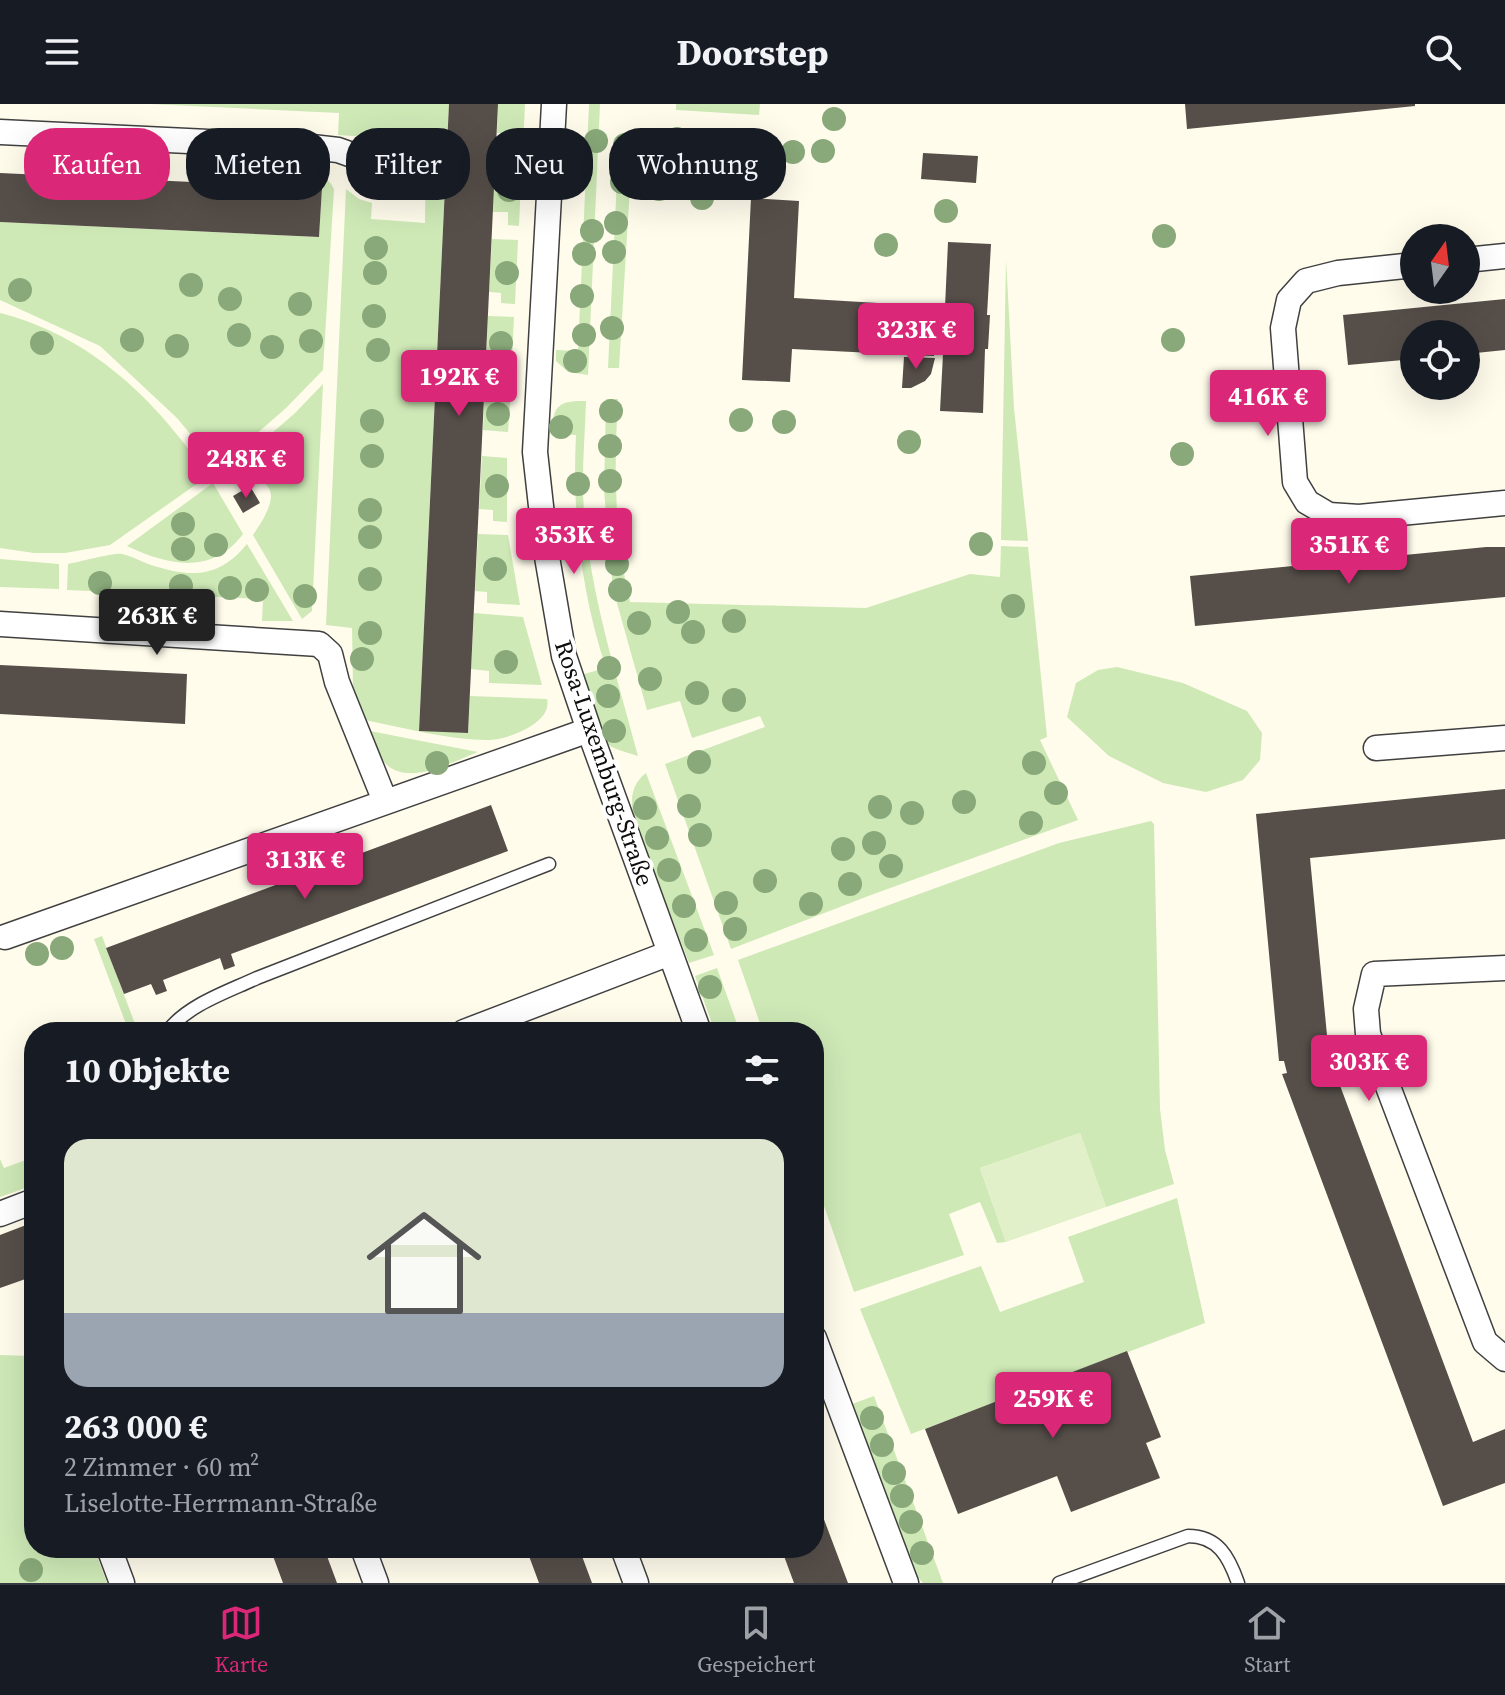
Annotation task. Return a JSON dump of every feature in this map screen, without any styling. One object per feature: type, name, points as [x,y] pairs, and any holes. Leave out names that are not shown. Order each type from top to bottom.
[{"type":"street","name":"Rosa-Luxemburg-Straße","points":[[554,104],[535,452],[546,551],[564,656],[695,1022]]},
{"type":"street","points":[[0,132],[312,147],[346,153]]},
{"type":"street","points":[[1480,259],[1505,256]]},
{"type":"street","points":[[1400,266],[1338,273],[1306,281],[1289,300],[1283,328],[1295,482],[1307,502],[1329,515],[1359,517],[1505,503]]},
{"type":"street","points":[[0,624],[319,644],[330,654],[337,682],[385,801]]},
{"type":"street","points":[[5,937],[589,730]]},
{"type":"street","points":[[1376,748],[1505,738]]},
{"type":"street","points":[[490,1022],[670,953]]},
{"type":"street","points":[[1505,968],[1374,974],[1366,1009],[1368,1034],[1485,1342],[1505,1359]]},
{"type":"street","points":[[0,1214],[24,1205]]},
{"type":"street","points":[[824,1365],[906,1583]]},
{"type":"street","points":[[113,1558],[122,1583]]},
{"type":"street","points":[[367,1558],[376,1583]]},
{"type":"street","points":[[627,1558],[636,1583]]},
{"type":"lane","points":[[176,1022],[204,1004],[257,978],[549,864]]},
{"type":"lane","points":[[1059,1583],[1169,1541],[1204,1536],[1218,1546],[1231,1565],[1238,1583]]},
{"type":"green space","points":[[150,104],[449,104],[448,128],[346,128],[346,136],[338,135],[339,113]]},
{"type":"green space","points":[[498,104],[525,104],[524,128],[497,128]]},
{"type":"green space","points":[[589,104],[600,104],[588,375],[568,372],[556,361],[556,350],[578,351],[585,200],[593,200],[593,128],[588,128]]},
{"type":"green space","points":[[676,104],[760,104],[759,115],[676,110]]},
{"type":"green space","points":[[330,183],[334,189],[323,370],[286,408],[215,470],[202,448],[177,418],[100,346],[0,300],[0,222],[319,237],[321,200],[330,200]]},
{"type":"green space","points":[[346,189],[346,200],[372,203],[371,219],[425,223],[425,200],[444,200],[419,730],[468,733],[470,696],[547,699],[547,708],[536,723],[497,739],[458,738],[365,720],[353,687],[352,628],[326,625]]},
{"type":"green space","points":[[494,200],[520,200],[519,226],[508,225],[508,212],[493,212]]},
{"type":"green space","points":[[616,200],[629,200],[619,368],[608,368]]},
{"type":"green space","points":[[492,239],[518,240],[515,304],[501,303],[501,293],[489,292]]},
{"type":"green space","points":[[1006,259],[1014,408],[1028,541],[1001,540]]},
{"type":"green space","points":[[0,313],[64,337],[119,375],[166,422],[208,476],[110,545],[65,553],[0,548]]},
{"type":"green space","points":[[488,316],[514,317],[511,375],[498,374],[499,360],[486,359]]},
{"type":"green space","points":[[323,384],[312,611],[302,619],[253,535],[269,506],[269,488],[253,479],[221,477],[294,414]]},
{"type":"green space","points":[[485,386],[511,389],[508,432],[483,430]]},
{"type":"green space","points":[[606,399],[618,399],[616,501],[630,602],[866,608],[970,574],[1000,577],[1001,546],[1028,547],[1047,737],[1040,740],[1078,820],[731,949],[665,764],[765,727],[760,716],[692,738],[680,701],[647,710],[613,589],[604,491]]},
{"type":"green space","points":[[586,401],[583,484],[587,542],[605,635],[638,756],[605,742],[592,714],[584,674],[606,668],[590,611],[580,553],[575,494],[576,435],[551,434],[558,407],[569,402]]},
{"type":"green space","points":[[482,456],[507,458],[507,522],[493,521],[493,510],[479,509]]},
{"type":"green space","points":[[213,483],[243,534],[231,547],[218,556],[189,563],[158,558],[127,546]]},
{"type":"green space","points":[[478,534],[508,535],[520,605],[487,603],[487,592],[475,591]]},
{"type":"green space","points":[[247,544],[293,621],[262,621],[263,599],[67,590],[68,564],[119,554],[179,572],[204,572],[226,563]]},
{"type":"green space","points":[[0,559],[59,564],[59,589],[0,587]]},
{"type":"green space","points":[[474,613],[523,617],[542,685],[489,683],[489,671],[471,669]]},
{"type":"green space","points":[[1117,667],[1183,683],[1247,711],[1262,733],[1260,760],[1243,780],[1206,792],[1163,783],[1109,756],[1067,717],[1076,683],[1098,670]]},
{"type":"green space","points":[[370,731],[478,752],[432,770],[397,771],[384,762]]},
{"type":"green space","points":[[646,773],[714,955],[689,963],[634,821],[632,795]]},
{"type":"green space","points":[[1151,821],[1154,824],[1160,1109],[1165,1150],[1174,1184],[1106,1207],[1080,1133],[980,1168],[1006,1242],[997,1243],[980,1202],[949,1214],[964,1255],[854,1292],[824,1206],[824,1022],[760,1022],[738,960],[1059,843]]},
{"type":"green space","points":[[102,936],[134,1022],[125,1022],[94,939]]},
{"type":"green space","points":[[717,968],[736,1022],[711,1022],[695,976]]},
{"type":"green space","points":[[1080,1133],[1106,1207],[1006,1242],[980,1168]]},
{"type":"green space","points":[[0,1159],[4,1168],[24,1161],[24,1189],[0,1197]]},
{"type":"green space","points":[[1177,1198],[1205,1323],[911,1434],[860,1309],[981,1266],[1000,1312],[1084,1282],[1068,1237]]},
{"type":"green space","points":[[0,1355],[24,1356],[24,1558],[98,1558],[107,1583],[0,1583]]},
{"type":"green space","points":[[874,1396],[943,1583],[923,1583],[915,1574],[852,1404]]},
{"type":"building","points":[[449,104],[498,104],[497,128],[486,128],[486,200],[493,200],[468,733],[419,731],[444,200],[470,200],[470,128],[448,128]]},
{"type":"building","points":[[1185,104],[1415,104],[1415,106],[1187,129]]},
{"type":"building","points":[[923,153],[978,156],[976,183],[921,179]]},
{"type":"building","points":[[0,173],[24,174],[24,200],[170,200],[170,181],[186,182],[186,200],[321,200],[319,237],[0,222]]},
{"type":"building","points":[[751,200],[799,201],[794,298],[945,307],[948,242],[991,244],[983,413],[940,411],[943,354],[792,349],[790,382],[742,380]]},
{"type":"building","points":[[1505,299],[1505,350],[1480,353],[1480,320],[1400,320],[1400,360],[1348,365],[1343,315],[1480,304],[1480,301]]},
{"type":"building","points":[[904,357],[935,358],[931,374],[911,388],[902,388]]},
{"type":"building","points":[[250,486],[260,503],[243,513],[233,496]]},
{"type":"building","points":[[1505,547],[1505,597],[1195,626],[1190,576]]},
{"type":"building","points":[[0,665],[187,674],[185,724],[0,714]]},
{"type":"building","points":[[1505,789],[1505,839],[1310,858],[1329,1056],[1473,1442],[1505,1429],[1505,1483],[1443,1506],[1282,1074],[1287,1073],[1284,1061],[1279,1061],[1256,814]]},
{"type":"building","points":[[491,805],[508,851],[231,954],[235,966],[224,970],[220,958],[163,980],[167,991],[156,995],[151,984],[124,994],[106,948]]},
{"type":"building","points":[[24,1226],[24,1280],[0,1288],[0,1235]]},
{"type":"building","points":[[1127,1351],[1161,1437],[1146,1443],[1160,1478],[1071,1512],[1057,1476],[958,1514],[925,1429]]},
{"type":"building","points":[[824,1519],[848,1583],[794,1583],[785,1558],[824,1558]]},
{"type":"building","points":[[274,1558],[328,1558],[337,1583],[283,1583]]},
{"type":"building","points":[[530,1558],[583,1558],[592,1583],[539,1583]]}]
